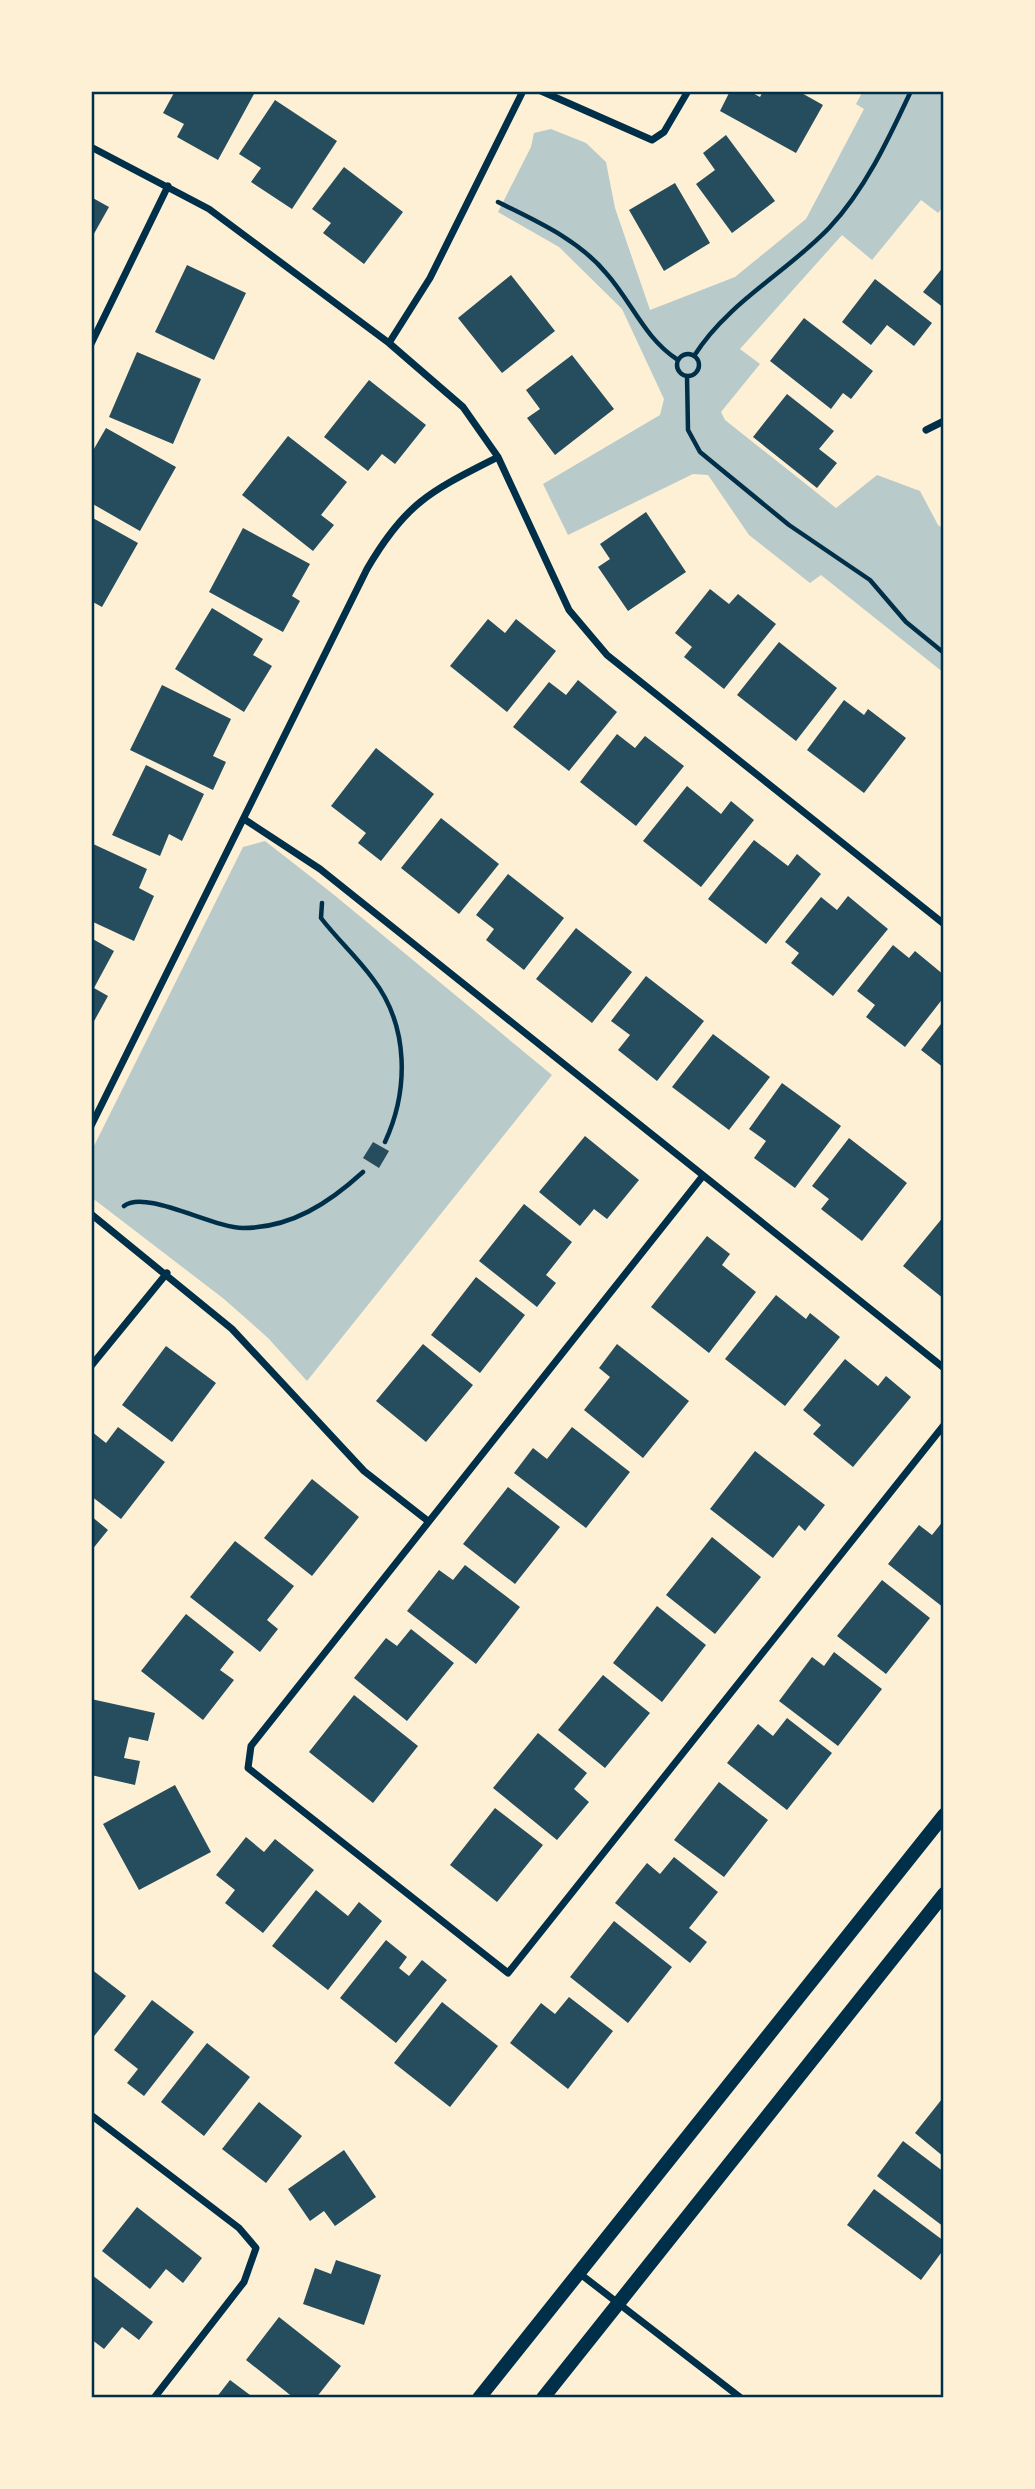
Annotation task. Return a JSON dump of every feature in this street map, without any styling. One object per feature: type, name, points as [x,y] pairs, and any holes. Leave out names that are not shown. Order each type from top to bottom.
[{"type":"main road","points":[[479,2398],[944,1815]]},
{"type":"main road","points":[[543,2398],[944,1894]]},
{"type":"street","points":[[388,343],[430,278],[523,91]]},
{"type":"street","points":[[541,91],[652,139],[664,132],[688,91]]},
{"type":"street","points":[[91,147],[168,186],[220,217],[388,343],[463,407],[498,457],[569,610],[607,655],[944,924]]},
{"type":"street","points":[[91,344],[168,186]]},
{"type":"street","points":[[926,430],[944,421]]},
{"type":"street","points":[[91,1126],[388,533],[410,509],[438,487],[498,457]]},
{"type":"street","points":[[243,819],[320,869],[944,1368]]},
{"type":"street","points":[[702,1177],[251,1746],[248,1768],[508,1973],[944,1425]]},
{"type":"street","points":[[91,1214],[167,1273],[232,1329],[364,1471],[428,1521]]},
{"type":"street","points":[[91,1366],[167,1273]]},
{"type":"street","points":[[91,2115],[239,2228],[256,2248],[244,2281],[154,2398]]},
{"type":"street","points":[[579,2273],[741,2398]]},
{"type":"path","points":[[694,356],[709,332],[830,227],[884,150],[911,91]]},
{"type":"path","points":[[498,202],[583,249],[618,287],[648,334],[678,360]]},
{"type":"path","points":[[687,376],[678,370],[678,360],[683,355],[694,356]]},
{"type":"path","points":[[687,376],[698,368],[694,356]]},
{"type":"path","points":[[687,376],[688,430],[699,452],[789,525],[870,580],[906,622],[944,653]]},
{"type":"path","points":[[322,903],[321,918],[376,981],[397,1026],[402,1082],[395,1118],[385,1142]]},
{"type":"path","points":[[124,1206],[141,1200],[206,1221],[239,1228],[257,1227],[306,1215],[337,1195],[363,1172]]},
{"type":"shaded area","points":[[863,91],[944,91],[944,206],[938,213],[921,200],[872,260],[842,235],[740,349],[760,364],[721,412],[725,420],[836,508],[877,475],[920,491],[938,525],[944,529],[944,673],[821,575],[810,583],[749,535],[708,475],[693,474],[568,535],[543,484],[660,415],[664,399],[622,309],[559,247],[498,212],[531,147],[534,133],[551,129],[586,143],[606,162],[615,208],[650,310],[735,277],[806,219],[864,109],[856,104]]},
{"type":"shaded area","points":[[265,841],[552,1075],[307,1381],[268,1338],[224,1299],[91,1197],[91,1152],[243,847]]},
{"type":"building","points":[[175,91],[248,91],[254,94],[218,160],[177,137],[184,124],[163,113]]},
{"type":"building","points":[[730,91],[749,91],[760,97],[763,91],[798,91],[823,105],[796,153],[720,111]]},
{"type":"building","points":[[275,100],[337,141],[292,209],[251,182],[261,168],[239,154]]},
{"type":"building","points":[[726,135],[775,201],[732,233],[696,184],[715,170],[703,153]]},
{"type":"building","points":[[344,167],[403,212],[364,264],[323,233],[331,223],[312,209]]},
{"type":"building","points":[[675,183],[710,243],[664,271],[629,210]]},
{"type":"building","points":[[91,197],[109,207],[91,239]]},
{"type":"building","points":[[187,265],[246,293],[214,360],[155,332]]},
{"type":"building","points":[[944,266],[944,308],[923,292]]},
{"type":"building","points":[[511,275],[555,331],[502,373],[458,318]]},
{"type":"building","points":[[875,279],[932,323],[914,346],[887,325],[871,345],[842,322]]},
{"type":"building","points":[[804,318],[873,371],[851,399],[843,393],[831,409],[770,361]]},
{"type":"building","points":[[137,352],[201,379],[173,444],[109,417]]},
{"type":"building","points":[[572,355],[614,409],[555,455],[527,418],[540,409],[526,390]]},
{"type":"building","points":[[369,380],[426,425],[395,464],[382,454],[368,471],[324,437]]},
{"type":"building","points":[[787,394],[834,431],[819,449],[837,463],[817,488],[753,437]]},
{"type":"building","points":[[106,428],[176,467],[140,531],[91,503],[91,454]]},
{"type":"building","points":[[288,436],[347,482],[321,515],[334,525],[313,551],[242,495]]},
{"type":"building","points":[[646,512],[686,572],[628,611],[598,567],[610,559],[600,544]]},
{"type":"building","points":[[91,517],[138,543],[102,607],[91,601]]},
{"type":"building","points":[[243,528],[310,564],[292,596],[300,601],[283,632],[209,592]]},
{"type":"building","points":[[710,589],[729,604],[738,594],[776,624],[724,689],[684,657],[692,647],[675,633]]},
{"type":"building","points":[[212,608],[263,639],[253,655],[272,666],[244,712],[175,669]]},
{"type":"building","points":[[488,619],[505,633],[516,619],[556,651],[507,712],[450,666]]},
{"type":"building","points":[[779,642],[837,688],[796,741],[737,695]]},
{"type":"building","points":[[578,680],[617,712],[569,771],[513,727],[549,682],[566,695]]},
{"type":"building","points":[[162,685],[231,719],[213,756],[226,762],[213,790],[130,750]]},
{"type":"building","points":[[844,700],[864,715],[868,709],[906,738],[864,793],[807,750]]},
{"type":"building","points":[[617,734],[635,748],[645,736],[684,766],[636,826],[580,782]]},
{"type":"building","points":[[376,748],[434,794],[381,861],[358,843],[366,833],[331,806]]},
{"type":"building","points":[[146,765],[204,794],[182,841],[169,834],[160,856],[112,835]]},
{"type":"building","points":[[687,786],[721,814],[731,801],[754,820],[701,887],[643,841]]},
{"type":"building","points":[[441,818],[499,864],[459,914],[401,868]]},
{"type":"building","points":[[754,840],[788,866],[797,854],[821,874],[766,944],[708,899]]},
{"type":"building","points":[[91,843],[147,869],[139,888],[154,896],[134,941],[91,921]]},
{"type":"building","points":[[508,874],[564,918],[524,970],[486,940],[494,929],[476,915]]},
{"type":"building","points":[[848,896],[888,929],[833,996],[791,963],[799,953],[785,942],[821,897],[837,910]]},
{"type":"building","points":[[576,928],[632,972],[592,1023],[536,979]]},
{"type":"building","points":[[91,938],[114,951],[94,988],[108,996],[93,1023]]},
{"type":"building","points":[[893,945],[909,958],[915,951],[944,975],[944,997],[905,1047],[866,1017],[875,1005],[857,991]]},
{"type":"building","points":[[646,976],[704,1021],[657,1081],[618,1050],[630,1035],[611,1021]]},
{"type":"building","points":[[944,1020],[944,1068],[921,1050]]},
{"type":"building","points":[[713,1034],[770,1077],[729,1130],[672,1087]]},
{"type":"building","points":[[782,1083],[841,1126],[795,1188],[754,1158],[766,1141],[749,1129]]},
{"type":"building","points":[[585,1136],[639,1180],[607,1219],[594,1209],[580,1226],[539,1192]]},
{"type":"building","points":[[849,1138],[907,1183],[862,1241],[821,1209],[829,1199],[812,1186]]},
{"type":"building","points":[[373,1142],[389,1151],[379,1168],[363,1158]]},
{"type":"building","points":[[524,1204],[572,1242],[546,1275],[556,1283],[537,1307],[479,1261]]},
{"type":"building","points":[[944,1216],[944,1299],[903,1266]]},
{"type":"building","points":[[707,1236],[730,1254],[722,1265],[756,1292],[709,1353],[651,1307]]},
{"type":"building","points":[[476,1277],[525,1315],[480,1373],[431,1335]]},
{"type":"building","points":[[776,1295],[806,1319],[810,1313],[840,1337],[785,1406],[725,1359]]},
{"type":"building","points":[[423,1344],[473,1385],[426,1442],[376,1401]]},
{"type":"building","points":[[617,1344],[689,1401],[643,1458],[584,1410],[610,1377],[599,1368]]},
{"type":"building","points":[[166,1346],[216,1383],[172,1442],[122,1405]]},
{"type":"building","points":[[845,1359],[878,1386],[886,1376],[911,1397],[853,1467],[813,1434],[821,1425],[803,1410]]},
{"type":"building","points":[[118,1427],[165,1462],[121,1519],[91,1496],[91,1431],[106,1443]]},
{"type":"building","points":[[572,1427],[630,1472],[586,1528],[514,1473],[533,1448],[547,1459]]},
{"type":"building","points":[[755,1451],[825,1505],[805,1531],[799,1525],[773,1558],[710,1509]]},
{"type":"building","points":[[312,1479],[359,1517],[312,1576],[264,1538]]},
{"type":"building","points":[[508,1487],[560,1527],[515,1584],[463,1544]]},
{"type":"building","points":[[91,1516],[108,1530],[91,1551]]},
{"type":"building","points":[[944,1520],[944,1608],[888,1564],[919,1525],[932,1535]]},
{"type":"building","points":[[712,1537],[761,1577],[715,1634],[666,1595]]},
{"type":"building","points":[[235,1541],[294,1586],[267,1620],[278,1629],[260,1652],[190,1597]]},
{"type":"building","points":[[465,1565],[520,1607],[476,1664],[407,1611],[439,1570],[453,1580]]},
{"type":"building","points":[[882,1580],[930,1618],[886,1674],[837,1636]]},
{"type":"building","points":[[657,1606],[706,1645],[662,1702],[613,1663]]},
{"type":"building","points":[[186,1614],[234,1652],[220,1670],[234,1680],[203,1720],[141,1671]]},
{"type":"building","points":[[411,1629],[454,1663],[407,1721],[354,1678],[386,1638],[397,1646]]},
{"type":"building","points":[[834,1652],[882,1689],[838,1746],[779,1701],[812,1657],[824,1666]]},
{"type":"building","points":[[603,1675],[650,1713],[605,1768],[558,1730]]},
{"type":"building","points":[[354,1695],[418,1746],[373,1803],[309,1752]]},
{"type":"building","points":[[91,1699],[155,1713],[148,1741],[129,1737],[124,1758],[140,1761],[135,1785],[91,1775]]},
{"type":"building","points":[[787,1718],[832,1753],[787,1810],[727,1763],[758,1724],[773,1736]]},
{"type":"building","points":[[538,1733],[587,1773],[574,1789],[589,1802],[557,1840],[493,1788]]},
{"type":"building","points":[[719,1782],[768,1820],[724,1877],[674,1840]]},
{"type":"building","points":[[175,1785],[211,1852],[139,1890],[103,1824]]},
{"type":"building","points":[[495,1808],[543,1845],[497,1902],[450,1865]]},
{"type":"building","points":[[246,1837],[264,1852],[275,1839],[314,1870],[263,1933],[225,1903],[235,1890],[216,1875]]},
{"type":"building","points":[[674,1857],[718,1892],[689,1928],[707,1942],[690,1963],[615,1903],[647,1863],[660,1874]]},
{"type":"building","points":[[316,1890],[348,1916],[359,1902],[382,1921],[328,1990],[272,1946]]},
{"type":"building","points":[[614,1921],[672,1967],[628,2023],[570,1977]]},
{"type":"building","points":[[386,1940],[407,1957],[399,1968],[409,1976],[422,1960],[447,1980],[396,2043],[340,1998]]},
{"type":"building","points":[[91,1969],[126,1996],[91,2040]]},
{"type":"building","points":[[569,1997],[613,2031],[568,2089],[510,2043],[541,2003],[555,2014]]},
{"type":"building","points":[[152,2000],[194,2032],[144,2096],[127,2083],[138,2069],[114,2050]]},
{"type":"building","points":[[442,2002],[498,2046],[450,2107],[394,2063]]},
{"type":"building","points":[[207,2043],[250,2077],[204,2136],[161,2102]]},
{"type":"building","points":[[942,2099],[944,2101],[944,2157],[915,2133]]},
{"type":"building","points":[[259,2102],[302,2136],[266,2183],[222,2149]]},
{"type":"building","points":[[903,2141],[944,2172],[944,2227],[877,2176]]},
{"type":"building","points":[[344,2150],[376,2197],[335,2226],[324,2211],[310,2221],[288,2189]]},
{"type":"building","points":[[874,2189],[944,2241],[944,2249],[921,2280],[847,2225]]},
{"type":"building","points":[[137,2207],[202,2258],[183,2283],[166,2269],[150,2289],[102,2251]]},
{"type":"building","points":[[336,2260],[381,2275],[364,2325],[303,2304],[315,2268],[331,2274]]},
{"type":"building","points":[[92,2275],[153,2322],[139,2340],[122,2327],[104,2349],[91,2339]]},
{"type":"building","points":[[279,2317],[341,2366],[316,2398],[294,2398],[246,2360]]},
{"type":"building","points":[[230,2380],[254,2398],[216,2398]]}]
